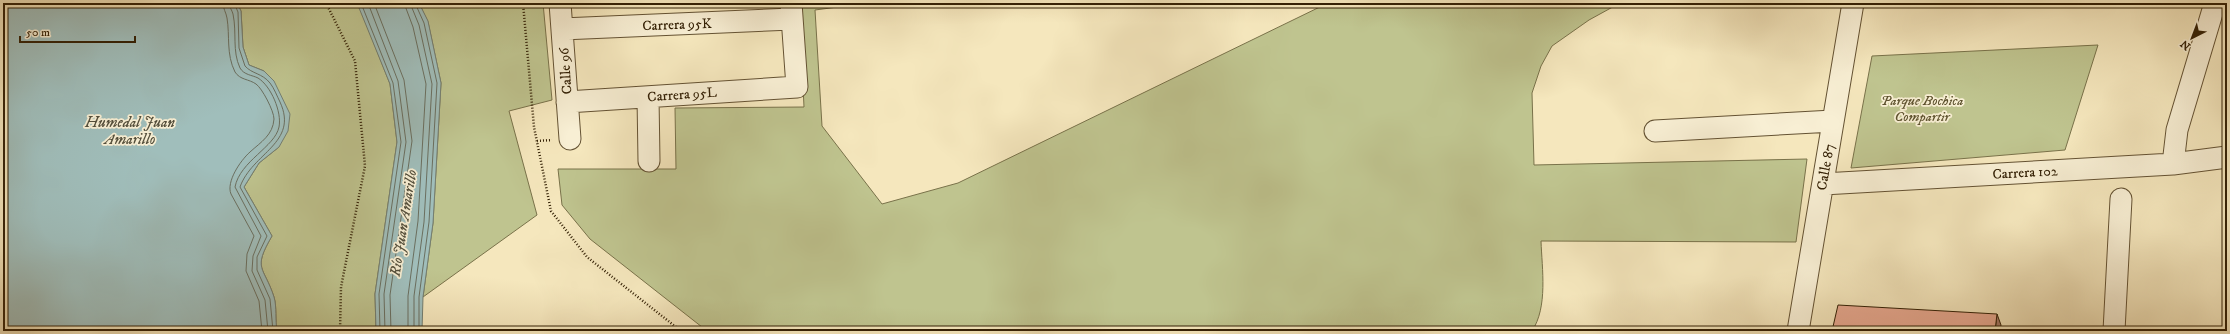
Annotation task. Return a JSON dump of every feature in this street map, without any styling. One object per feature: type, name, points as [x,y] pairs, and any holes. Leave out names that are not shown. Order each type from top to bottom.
[{"type":"street","name":"Calle 96","points":[[560,3],[570,139]]},
{"type":"street","name":"Calle 87","points":[[1798,331],[1853,3]]},
{"type":"street","points":[[2173,164],[2177,130],[2215,3]]},
{"type":"street","name":"Carrera 95K","points":[[562,28],[792,11]]},
{"type":"street","name":"Carrera 95L","points":[[567,102],[797,87],[792,11]]},
{"type":"street","points":[[648,96],[649,161]]},
{"type":"street","points":[[1656,132],[1833,121]]},
{"type":"street","name":"Carrera 102","points":[[1823,184],[2173,164],[2227,157]]},
{"type":"street","points":[[2114,331],[2121,199]]},
{"type":"path","points":[[326,3],[355,61],[365,166],[341,287],[340,331]]},
{"type":"path","points":[[523,3],[534,127],[551,211],[587,257],[681,331]]},
{"type":"green space","points":[[237,3],[356,3],[360,8],[390,84],[397,142],[375,294],[376,331],[277,331],[275,301],[261,262],[262,256],[272,236],[244,187],[259,163],[279,147],[264,71],[249,65],[243,47],[241,11]]},
{"type":"green space","points":[[419,3],[543,3],[552,100],[509,111],[537,215],[423,297],[433,223],[441,83],[428,22]]},
{"type":"green space","points":[[799,3],[868,3],[815,10],[822,126],[882,204],[958,183],[1328,3],[1620,3],[1589,20],[1552,46],[1541,66],[1532,93],[1534,165],[1807,159],[1796,242],[1541,241],[1543,275],[1542,299],[1537,321],[1532,331],[707,331],[590,239],[562,205],[558,169],[676,169],[675,108],[804,107]]},
{"type":"green space","name":"Parque Bochica Compartir","points":[[2098,45],[2065,150],[1851,168],[1872,56]]},
{"type":"water","name":"Humedal Juan Amarillo","points":[[3,3],[237,3],[241,11],[243,47],[249,65],[264,71],[274,81],[290,114],[288,131],[279,147],[259,163],[244,187],[272,236],[262,256],[261,262],[275,301],[277,331],[3,331]]},
{"type":"water","name":"Río Juan Amarillo","points":[[357,3],[419,3],[428,21],[441,83],[433,223],[423,297],[422,331],[376,331],[375,294],[397,142],[390,84]]},
{"type":"building","points":[[1838,305],[1997,314],[1995,331],[1832,331]]}]
